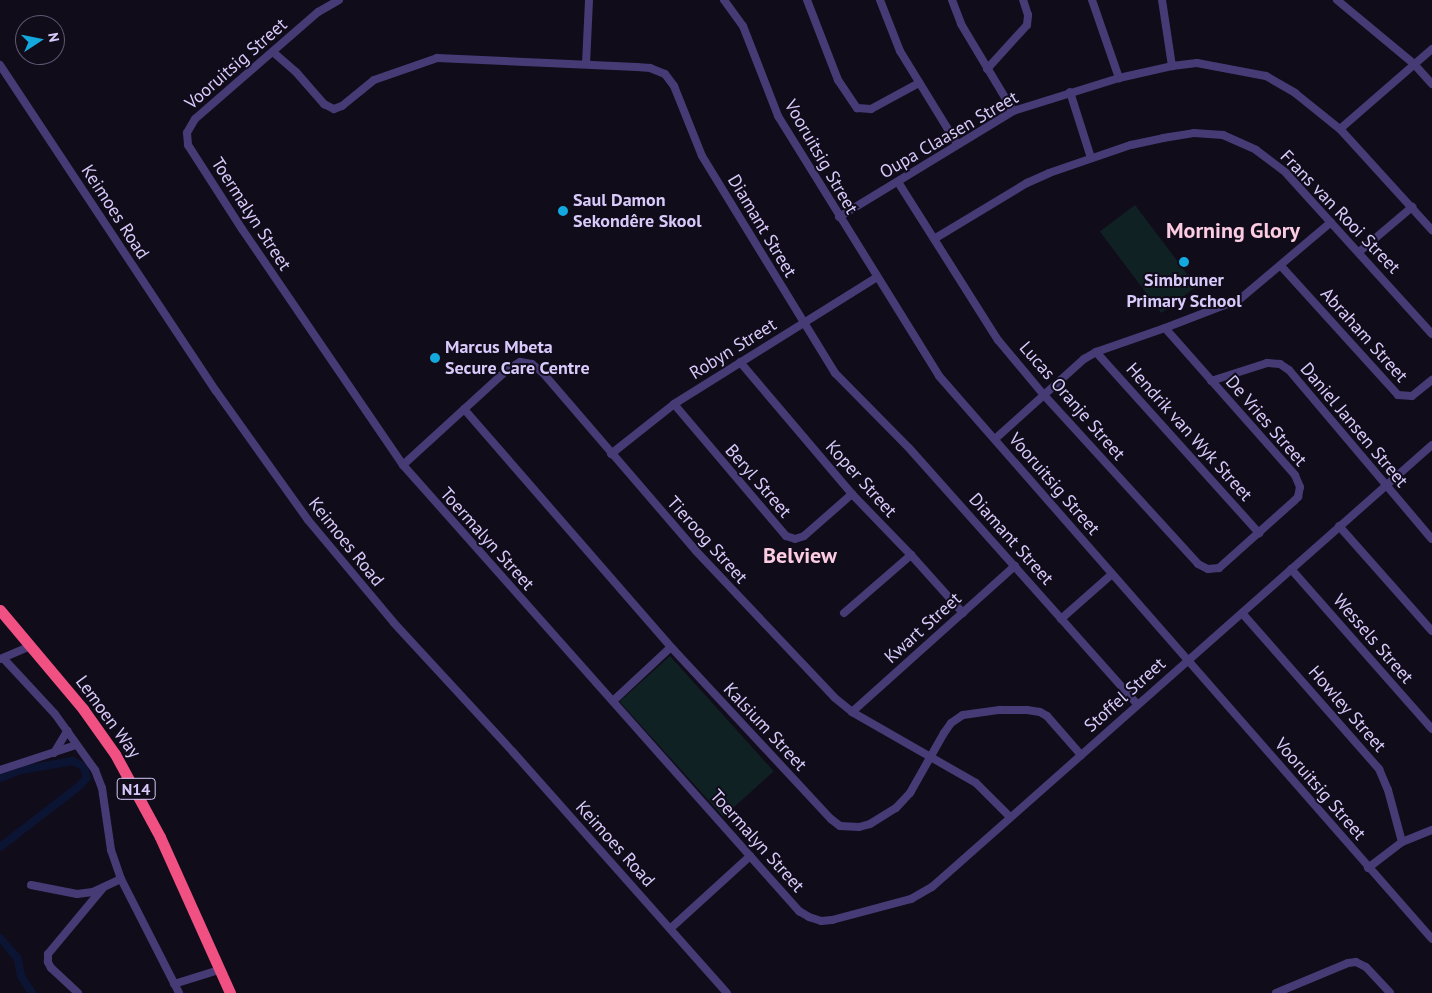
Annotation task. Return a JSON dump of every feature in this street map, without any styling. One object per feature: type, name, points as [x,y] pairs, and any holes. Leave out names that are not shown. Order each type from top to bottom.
[{"type":"highway","name":"Lemoen Way","points":[[0,610],[83,709],[135,787],[230,993]]},
{"type":"street","name":"Vooruitsig Street","points":[[187,140],[188,128],[195,119],[318,12],[339,0]]},
{"type":"street","points":[[586,64],[589,0]]},
{"type":"street","name":"Vooruitsig Street","points":[[724,0],[743,26],[778,116],[876,278],[939,376],[1432,939]]},
{"type":"street","points":[[808,0],[838,80],[857,108],[871,109],[919,83]]},
{"type":"street","points":[[880,0],[900,51],[957,144]]},
{"type":"street","points":[[952,0],[961,24],[1013,111]]},
{"type":"street","points":[[987,69],[1027,25],[1028,15],[1023,0]]},
{"type":"street","points":[[1092,0],[1119,78]]},
{"type":"street","points":[[1162,0],[1172,66]]},
{"type":"street","points":[[1337,0],[1414,64],[1432,84]]},
{"type":"street","points":[[1340,129],[1432,49]]},
{"type":"street","name":"Diamant Street","points":[[273,52],[296,72],[324,104],[334,109],[342,106],[374,80],[437,58],[650,68],[667,76],[674,86],[702,156],[843,383],[903,442],[1137,704]]},
{"type":"street","name":"Oupa Claasen Street","points":[[839,217],[1013,111],[1119,78],[1172,66],[1197,63],[1266,76],[1294,93],[1340,129],[1432,230]]},
{"type":"street","name":"Keimoes Road","points":[[0,65],[216,391],[308,520],[394,623],[671,928],[727,993]]},
{"type":"street","points":[[1070,92],[1091,158]]},
{"type":"street","name":"Frans van Rooi Street","points":[[934,238],[1033,180],[1131,145],[1179,135],[1208,133],[1223,136],[1244,144],[1271,160],[1286,173],[1432,334]]},
{"type":"street","name":"Toermalyn Street","points":[[187,140],[242,229],[403,465],[799,911],[814,919]]},
{"type":"street","name":"Lucas Oranje Street","points":[[898,182],[991,331],[1043,394],[1201,567],[1208,569],[1219,568],[1260,533]]},
{"type":"street","points":[[1359,252],[1412,207]]},
{"type":"street","points":[[995,439],[1080,362],[1096,352],[1240,299],[1282,266],[1331,222]]},
{"type":"street","name":"Abraham Street","points":[[1282,266],[1398,395],[1412,396],[1432,380]]},
{"type":"street","name":"Robyn Street","points":[[611,454],[674,404],[876,278]]},
{"type":"street","name":"De Vries Street","points":[[1165,328],[1298,481],[1300,491],[1298,497],[1260,533]]},
{"type":"street","name":"Hendrik van Wyk Street","points":[[1096,352],[1260,533]]},
{"type":"street","name":"Tieroog Street","points":[[403,465],[512,366],[520,362],[529,363],[543,373],[725,584],[835,698],[852,712],[976,783],[1010,818]]},
{"type":"street","name":"Koper Street","points":[[740,362],[852,494],[911,555],[962,613]]},
{"type":"street","name":"Daniel Jansen Street","points":[[1211,381],[1262,364],[1280,364],[1289,370],[1432,539]]},
{"type":"street","name":"Beryl Street","points":[[674,404],[757,505],[786,536],[795,539],[804,536],[852,494]]},
{"type":"street","name":"Kalsium Street","points":[[464,409],[671,647],[831,819],[840,826],[858,827],[870,824],[896,808],[910,793],[944,733],[959,717],[972,713],[1027,710],[1047,716],[1081,754]]},
{"type":"street","name":"Stoffel Street","points":[[814,919],[832,920],[921,895],[1432,444]]},
{"type":"street","points":[[1339,526],[1432,631]]},
{"type":"street","points":[[844,613],[911,555]]},
{"type":"street","name":"Kwart Street","points":[[852,712],[1015,566]]},
{"type":"street","name":"Wessels Street","points":[[1291,569],[1432,730]]},
{"type":"street","points":[[1061,619],[1112,574]]},
{"type":"street","name":"Howley Street","points":[[1242,612],[1379,769],[1388,790],[1402,842]]},
{"type":"street","points":[[30,646],[1,659],[49,707],[95,770],[102,788],[111,850],[121,879],[179,993]]},
{"type":"street","points":[[613,701],[671,647]]},
{"type":"street","points":[[54,753],[67,731]]},
{"type":"street","points":[[0,770],[76,745]]},
{"type":"street","points":[[1368,868],[1402,842],[1432,830]]},
{"type":"street","points":[[671,928],[750,856]]},
{"type":"street","points":[[31,885],[77,894],[103,888],[121,879]]},
{"type":"street","points":[[78,993],[51,968],[48,962],[48,954],[103,888]]},
{"type":"street","points":[[1276,993],[1348,963],[1356,962],[1366,967],[1390,993]]},
{"type":"street","points":[[174,984],[219,970]]},
{"type":"shaded area","points":[[1135,205],[1196,286],[1161,313],[1100,231]]},
{"type":"shaded area","points":[[670,656],[774,771],[723,817],[619,702]]},
{"type":"waterway","points":[[0,778],[21,770],[73,761],[84,767],[87,778],[0,847]]},
{"type":"waterway","points":[[0,938],[18,959],[21,976],[32,993]]},
{"type":"place","name":"Saul Damon Sekondêre Skool","points":[[563,211]]},
{"type":"place","name":"Simbruner Primary School","points":[[1184,262]]},
{"type":"place","name":"Marcus Mbeta Secure Care Centre","points":[[435,358]]},
{"type":"district","name":"Morning Glory","points":[[1233,231]]},
{"type":"district","name":"Belview","points":[[800,556]]}]
